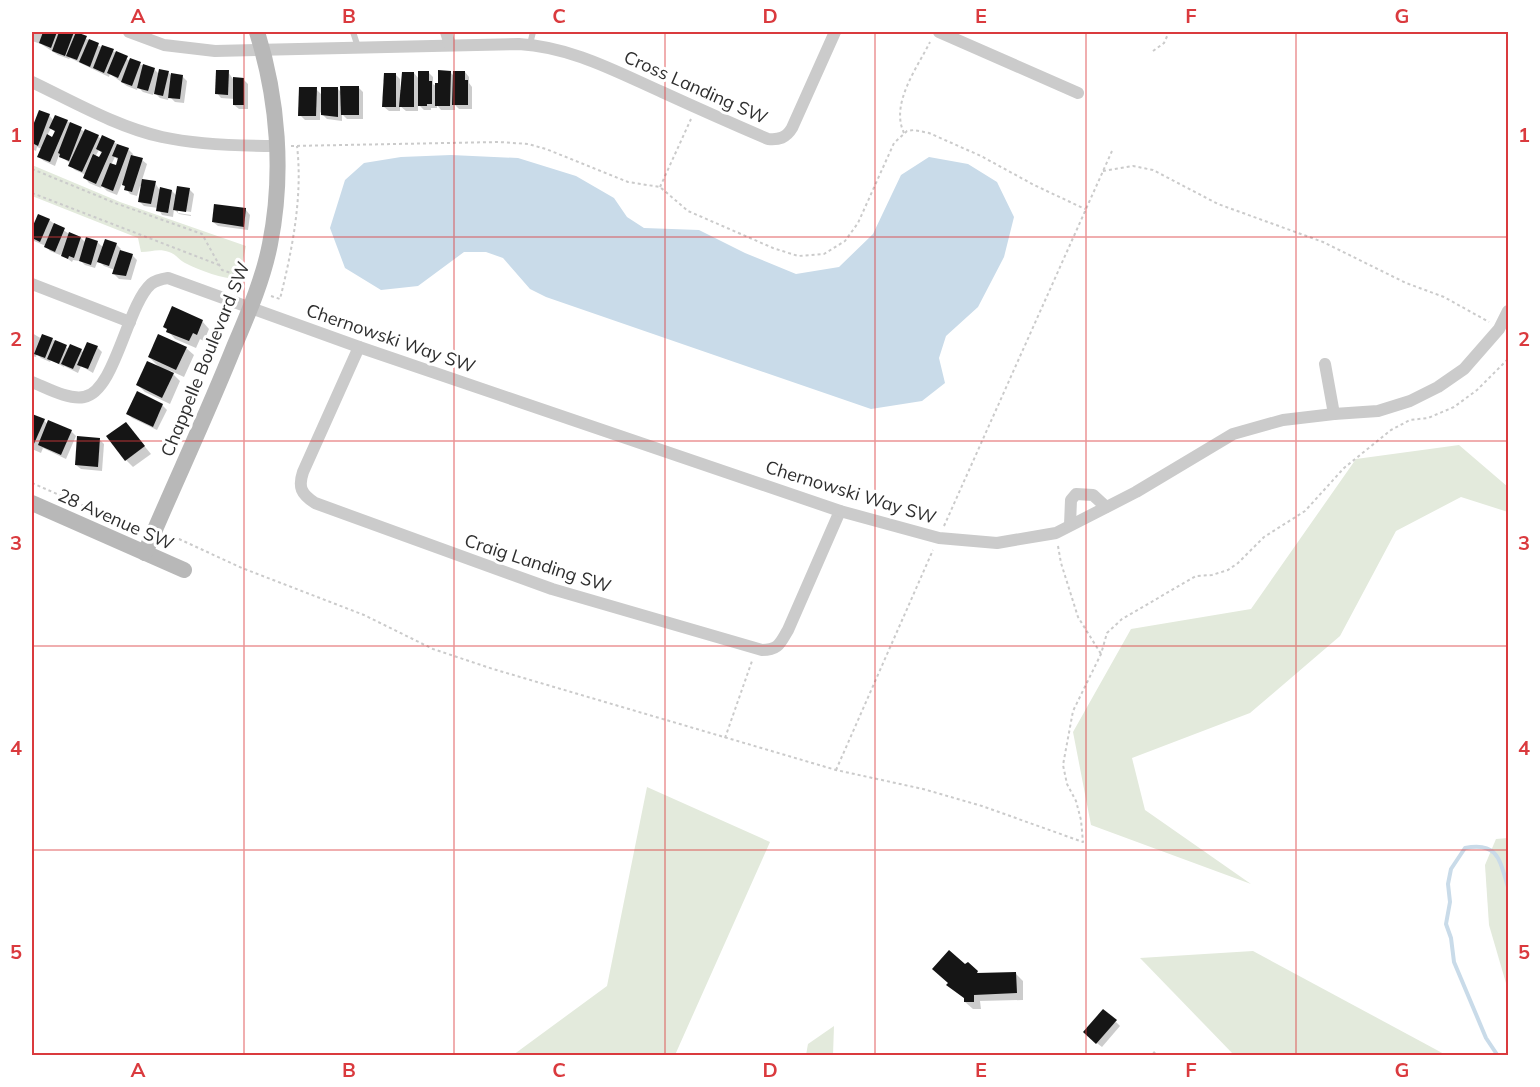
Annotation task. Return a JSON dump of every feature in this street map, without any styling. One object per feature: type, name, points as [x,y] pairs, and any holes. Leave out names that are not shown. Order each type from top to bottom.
[{"type":"street","name":"Cross Landing SW","points":[[129,32],[151,36],[187,49],[214,51],[450,45],[531,38],[582,56],[768,139],[782,139],[792,128],[836,32]]},
{"type":"street","name":"Chappelle Boulevard SW","points":[[145,553],[213,399],[250,308],[270,244],[278,171],[271,87],[257,32]]},
{"type":"street","points":[[446,32],[450,45]]},
{"type":"street","points":[[939,32],[1078,93]]},
{"type":"street","points":[[32,82],[125,126],[162,137],[223,144],[276,146]]},
{"type":"street","name":"Chernowski Way SW","points":[[32,382],[75,398],[86,397],[96,392],[105,378],[148,286],[158,280],[168,278],[359,347],[840,511],[939,538],[997,543],[1056,533],[1136,492],[1233,434],[1283,420],[1378,411],[1410,401],[1438,387],[1464,369],[1499,330],[1509,311]]},
{"type":"street","points":[[32,285],[130,322]]},
{"type":"street","name":"Craig Landing SW","points":[[359,347],[303,472],[300,484],[301,491],[306,498],[441,550],[552,589],[756,648]]},
{"type":"street","points":[[1325,364],[1334,414]]},
{"type":"street","points":[[1070,525],[1071,500],[1076,494],[1093,495],[1106,507]]},
{"type":"street","name":"28 Avenue SW","points":[[32,503],[184,570]]},
{"type":"street","points":[[756,648],[773,650],[780,643],[840,511]]},
{"type":"lane","points":[[353,32],[358,47]]},
{"type":"path","points":[[1153,51],[1164,43],[1169,32]]},
{"type":"path","points":[[904,133],[900,118],[903,98],[930,41]]},
{"type":"path","points":[[660,188],[695,108]]},
{"type":"path","points":[[276,146],[514,142],[528,144],[561,153],[628,182],[660,188],[688,211],[798,256],[824,254],[845,241],[864,211],[894,143],[904,133],[914,130],[937,137],[1085,208]]},
{"type":"path","points":[[32,169],[115,203],[202,234],[222,270],[234,274],[239,285],[280,299],[294,229],[297,146]]},
{"type":"path","points":[[836,770],[1112,151]]},
{"type":"path","points":[[1103,171],[1133,166],[1153,170],[1218,204],[1323,242],[1406,283],[1444,297],[1463,306],[1499,330]]},
{"type":"path","points":[[32,193],[219,264]]},
{"type":"path","points":[[175,540],[179,539],[242,568],[337,604],[452,656],[836,770],[962,800],[1083,842],[1081,820],[1076,801],[1067,784],[1063,765],[1073,711],[1101,654],[1107,633],[1122,619],[1196,576],[1212,575],[1228,570],[1264,537],[1305,511],[1344,468],[1391,430],[1410,420],[1428,418],[1454,407],[1477,390],[1509,359]]},
{"type":"path","points":[[32,483],[131,527]]},
{"type":"path","points":[[1056,533],[1061,563],[1078,617],[1101,654]]},
{"type":"path","points":[[725,738],[756,648]]},
{"type":"shaded area","points":[[32,165],[120,202],[246,246],[239,278],[227,278],[204,271],[165,251],[141,252],[138,238],[32,196]]},
{"type":"shaded area","points":[[1459,445],[1508,487],[1508,512],[1461,497],[1396,531],[1340,636],[1250,713],[1132,758],[1145,810],[1251,884],[1091,825],[1073,732],[1131,629],[1251,609],[1356,459]]},
{"type":"shaded area","points":[[647,787],[770,842],[675,1055],[513,1055],[607,986]]},
{"type":"shaded area","points":[[1508,838],[1508,990],[1489,925],[1485,865],[1496,839]]},
{"type":"shaded area","points":[[1253,951],[1446,1055],[1234,1055],[1140,958]]},
{"type":"shaded area","points":[[834,1026],[833,1055],[806,1055],[808,1044]]},
{"type":"water","points":[[451,155],[518,158],[576,176],[614,198],[627,217],[644,228],[699,230],[745,253],[796,274],[839,267],[873,234],[901,175],[929,157],[968,164],[997,182],[1014,217],[1004,257],[978,307],[946,336],[939,358],[945,383],[922,401],[871,409],[546,297],[530,289],[503,258],[486,252],[464,252],[418,286],[381,290],[345,268],[330,228],[345,180],[364,163],[401,157]]},
{"type":"building","points":[[43,32],[57,32],[51,48],[39,43]]},
{"type":"building","points":[[59,32],[74,32],[65,56],[52,51]]},
{"type":"building","points":[[76,32],[87,36],[77,60],[66,56]]},
{"type":"building","points":[[89,39],[99,43],[90,67],[79,62]]},
{"type":"building","points":[[102,45],[114,49],[104,73],[93,68]]},
{"type":"building","points":[[116,51],[128,56],[118,78],[107,73]]},
{"type":"building","points":[[130,58],[141,62],[132,86],[121,82]]},
{"type":"building","points":[[143,64],[155,68],[148,91],[137,88]]},
{"type":"building","points":[[159,69],[169,71],[163,96],[154,94]]},
{"type":"building","points":[[216,70],[229,70],[228,95],[215,94]]},
{"type":"building","points":[[438,70],[451,71],[450,106],[435,106],[435,83],[438,83]]},
{"type":"building","points":[[418,71],[429,71],[429,81],[432,81],[432,104],[427,104],[427,106],[418,106]]},
{"type":"building","points":[[453,71],[465,71],[465,80],[468,80],[468,105],[452,105]]},
{"type":"building","points":[[402,72],[414,72],[414,107],[399,107]]},
{"type":"building","points":[[171,73],[183,75],[180,99],[168,98]]},
{"type":"building","points":[[384,73],[396,73],[396,107],[382,107]]},
{"type":"building","points":[[233,77],[244,78],[244,105],[233,105]]},
{"type":"building","points":[[340,86],[359,86],[359,115],[341,115]]},
{"type":"building","points":[[299,87],[317,87],[316,116],[298,116]]},
{"type":"building","points":[[321,87],[338,87],[338,117],[321,115]]},
{"type":"building","points":[[39,110],[50,114],[38,146],[32,143],[32,128]]},
{"type":"building","points":[[55,115],[68,120],[50,162],[37,157],[47,134],[52,137],[55,131],[49,128]]},
{"type":"building","points":[[70,122],[82,127],[69,161],[59,157],[58,153]]},
{"type":"building","points":[[85,129],[99,135],[82,172],[68,166]]},
{"type":"building","points":[[102,135],[115,141],[96,184],[83,178],[93,154],[99,157],[102,152],[96,149]]},
{"type":"building","points":[[117,144],[129,148],[113,191],[101,186],[110,163],[116,165],[118,158],[112,156]]},
{"type":"building","points":[[131,155],[143,158],[132,192],[124,190],[125,186],[122,185]]},
{"type":"building","points":[[142,179],[156,181],[151,204],[138,202]]},
{"type":"building","points":[[177,186],[190,188],[186,212],[173,210]]},
{"type":"building","points":[[160,187],[172,190],[168,213],[156,211]]},
{"type":"building","points":[[214,204],[246,208],[244,227],[212,222]]},
{"type":"building","points":[[38,214],[50,219],[40,242],[32,238],[32,228]]},
{"type":"building","points":[[54,223],[65,228],[55,252],[44,247]]},
{"type":"building","points":[[69,232],[81,237],[74,258],[69,256],[68,259],[61,256]]},
{"type":"building","points":[[86,237],[98,241],[91,265],[79,261]]},
{"type":"building","points":[[105,239],[117,243],[109,266],[97,262]]},
{"type":"building","points":[[120,250],[133,254],[126,276],[112,274]]},
{"type":"building","points":[[172,306],[203,320],[197,335],[193,333],[189,341],[166,332],[167,329],[163,327]]},
{"type":"building","points":[[42,334],[53,338],[45,358],[34,354]]},
{"type":"building","points":[[158,334],[187,347],[176,370],[148,357]]},
{"type":"building","points":[[55,340],[67,345],[59,364],[47,359]]},
{"type":"building","points":[[87,342],[98,346],[88,369],[77,365]]},
{"type":"building","points":[[70,344],[82,349],[73,369],[61,364]]},
{"type":"building","points":[[147,361],[174,373],[162,398],[136,385]]},
{"type":"building","points":[[137,391],[163,404],[153,427],[126,414]]},
{"type":"building","points":[[32,414],[45,419],[33,446],[32,446]]},
{"type":"building","points":[[48,420],[72,430],[61,455],[38,445]]},
{"type":"building","points":[[126,422],[145,446],[125,461],[106,436]]},
{"type":"building","points":[[77,436],[100,438],[98,467],[75,465]]},
{"type":"building","points":[[949,950],[965,964],[968,962],[978,971],[977,973],[1016,972],[1017,993],[974,995],[974,1002],[964,1002],[964,998],[946,985],[948,983],[932,969]]},
{"type":"building","points":[[1103,1009],[1117,1020],[1096,1044],[1083,1032]]},
{"type":"waterway","points":[[1498,1056],[1486,1038],[1454,962],[1451,938],[1446,924],[1450,902],[1448,884],[1451,869],[1465,848],[1476,847],[1485,848],[1496,856],[1503,869],[1508,887]]}]
